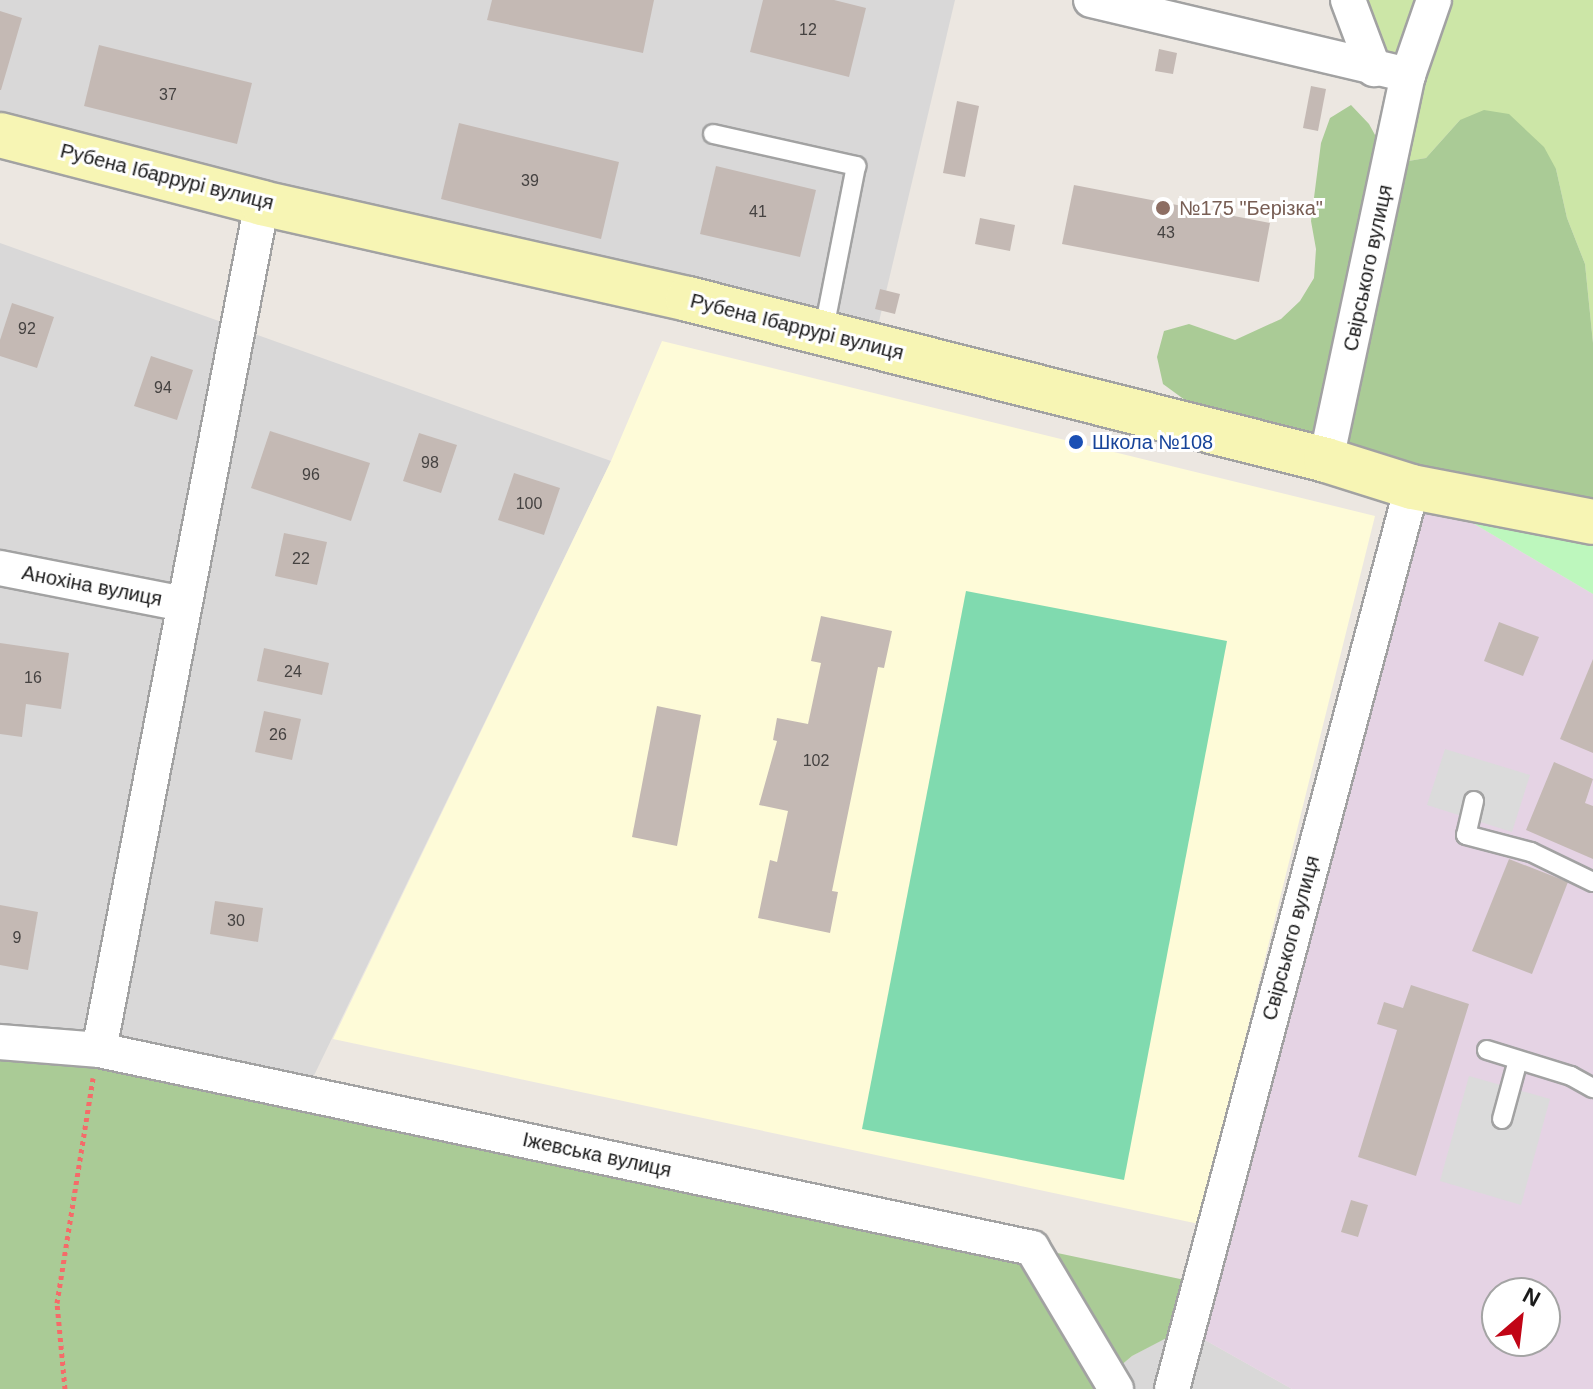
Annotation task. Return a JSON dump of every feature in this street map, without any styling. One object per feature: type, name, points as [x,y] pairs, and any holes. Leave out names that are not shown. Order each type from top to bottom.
[{"type":"main road","name":"Рубена Ібаррурі вулиця","points":[[0,135],[262,203],[688,299],[1326,460],[1412,487],[1593,522]]},
{"type":"street","points":[[1091,0],[1408,75]]},
{"type":"street","points":[[1348,0],[1374,69]]},
{"type":"street","name":"Свірського вулиця","points":[[1326,460],[1408,75],[1434,0]]},
{"type":"street","points":[[99,1050],[262,203]]},
{"type":"street","name":"Свірського вулиця","points":[[1172,1389],[1412,487]]},
{"type":"street","name":"Анохіна вулиця","points":[[0,568],[184,604]]},
{"type":"street","name":"Іжевська вулиця","points":[[0,1042],[99,1050],[1032,1248],[1116,1389]]},
{"type":"lane","points":[[713,134],[856,166],[823,334]]},
{"type":"lane","points":[[1474,801],[1466,835],[1531,852],[1593,882]]},
{"type":"lane","points":[[1487,1050],[1571,1076],[1593,1088]]},
{"type":"lane","points":[[1502,1119],[1518,1060]]},
{"type":"path","points":[[65,1389],[57,1303],[99,1050]]},
{"type":"shaded area","points":[[0,0],[955,0],[873,347],[0,135]]},
{"type":"shaded area","points":[[0,243],[611,461],[306,1092],[0,1042]]},
{"type":"shaded area","points":[[662,341],[1375,516],[1199,1224],[333,1039],[611,461]]},
{"type":"shaded area","points":[[1412,487],[1593,594],[1593,1389],[1292,1389],[1189,1331]]},
{"type":"shaded area","points":[[1445,749],[1530,775],[1512,832],[1427,805]]},
{"type":"shaded area","points":[[1469,1076],[1550,1099],[1521,1205],[1440,1181]]},
{"type":"shaded area","points":[[1189,1331],[1292,1389],[1093,1389],[1132,1356],[1176,1332]]},
{"type":"green space","points":[[1350,0],[1593,0],[1593,343],[1585,264],[1567,218],[1556,169],[1460,120],[1426,158],[1391,164],[1408,75],[1374,69]]},
{"type":"green space","points":[[1351,105],[1369,124],[1391,164],[1426,158],[1460,120],[1484,110],[1509,114],[1544,147],[1556,169],[1567,218],[1585,264],[1593,343],[1593,522],[1200,411],[1163,384],[1157,357],[1164,331],[1189,324],[1235,340],[1281,319],[1300,301],[1314,278],[1316,249],[1311,221],[1321,143],[1330,118]]},
{"type":"green space","points":[[1412,487],[1593,522],[1593,594]]},
{"type":"green space","points":[[966,591],[1227,641],[1124,1180],[862,1129]]},
{"type":"green space","points":[[0,1042],[530,1141],[1199,1283],[1176,1333],[1132,1356],[1093,1389],[0,1389]]},
{"type":"building","points":[[492,0],[654,0],[643,53],[487,20]]},
{"type":"building","points":[[763,0],[834,0],[866,8],[849,77],[750,52]]},
{"type":"building","points":[[0,11],[22,18],[1,90],[0,90]]},
{"type":"building","points":[[99,45],[252,83],[237,144],[84,106]]},
{"type":"building","points":[[1159,49],[1177,53],[1173,74],[1155,71]]},
{"type":"building","points":[[1311,86],[1326,89],[1318,131],[1303,128]]},
{"type":"building","points":[[957,101],[979,106],[965,177],[943,173]]},
{"type":"building","points":[[459,123],[619,162],[601,239],[441,199]]},
{"type":"building","points":[[716,166],[816,190],[800,257],[700,234]]},
{"type":"building","points":[[1074,185],[1270,223],[1259,282],[1062,244]]},
{"type":"building","points":[[980,218],[1015,225],[1010,251],[975,244]]},
{"type":"building","points":[[880,289],[900,294],[895,314],[875,309]]},
{"type":"building","points":[[12,303],[54,317],[37,368],[0,356],[0,340]]},
{"type":"building","points":[[151,356],[193,370],[177,420],[134,406]]},
{"type":"building","points":[[270,431],[370,463],[351,521],[251,488]]},
{"type":"building","points":[[419,433],[457,445],[441,493],[403,481]]},
{"type":"building","points":[[514,473],[560,488],[544,535],[498,520]]},
{"type":"building","points":[[284,533],[327,542],[317,585],[275,576]]},
{"type":"building","points":[[821,616],[892,631],[884,668],[878,667],[832,891],[838,892],[830,933],[758,918],[770,860],[777,862],[788,811],[759,805],[777,741],[773,740],[777,718],[808,724],[821,663],[811,661]]},
{"type":"building","points":[[1499,622],[1539,637],[1523,676],[1484,661]]},
{"type":"building","points":[[0,643],[69,653],[61,709],[26,704],[22,737],[0,734]]},
{"type":"building","points":[[264,648],[329,663],[322,695],[257,681]]},
{"type":"building","points":[[1593,659],[1593,753],[1560,739]]},
{"type":"building","points":[[657,706],[701,715],[677,846],[632,837]]},
{"type":"building","points":[[264,711],[301,719],[292,760],[255,752]]},
{"type":"building","points":[[1554,762],[1593,779],[1585,803],[1593,806],[1593,859],[1526,830]]},
{"type":"building","points":[[1509,859],[1568,882],[1532,974],[1472,951]]},
{"type":"building","points":[[215,901],[263,908],[258,942],[210,934]]},
{"type":"building","points":[[0,905],[38,912],[28,970],[0,965]]},
{"type":"building","points":[[1411,985],[1469,1004],[1416,1176],[1358,1157],[1397,1030],[1377,1024],[1384,1002],[1403,1008]]},
{"type":"building","points":[[1351,1200],[1368,1205],[1358,1237],[1341,1232]]},
{"type":"place","name":"№175 \"Берізка\"","points":[[1163,208]]},
{"type":"place","name":"Школа №108","points":[[1076,442]]}]
